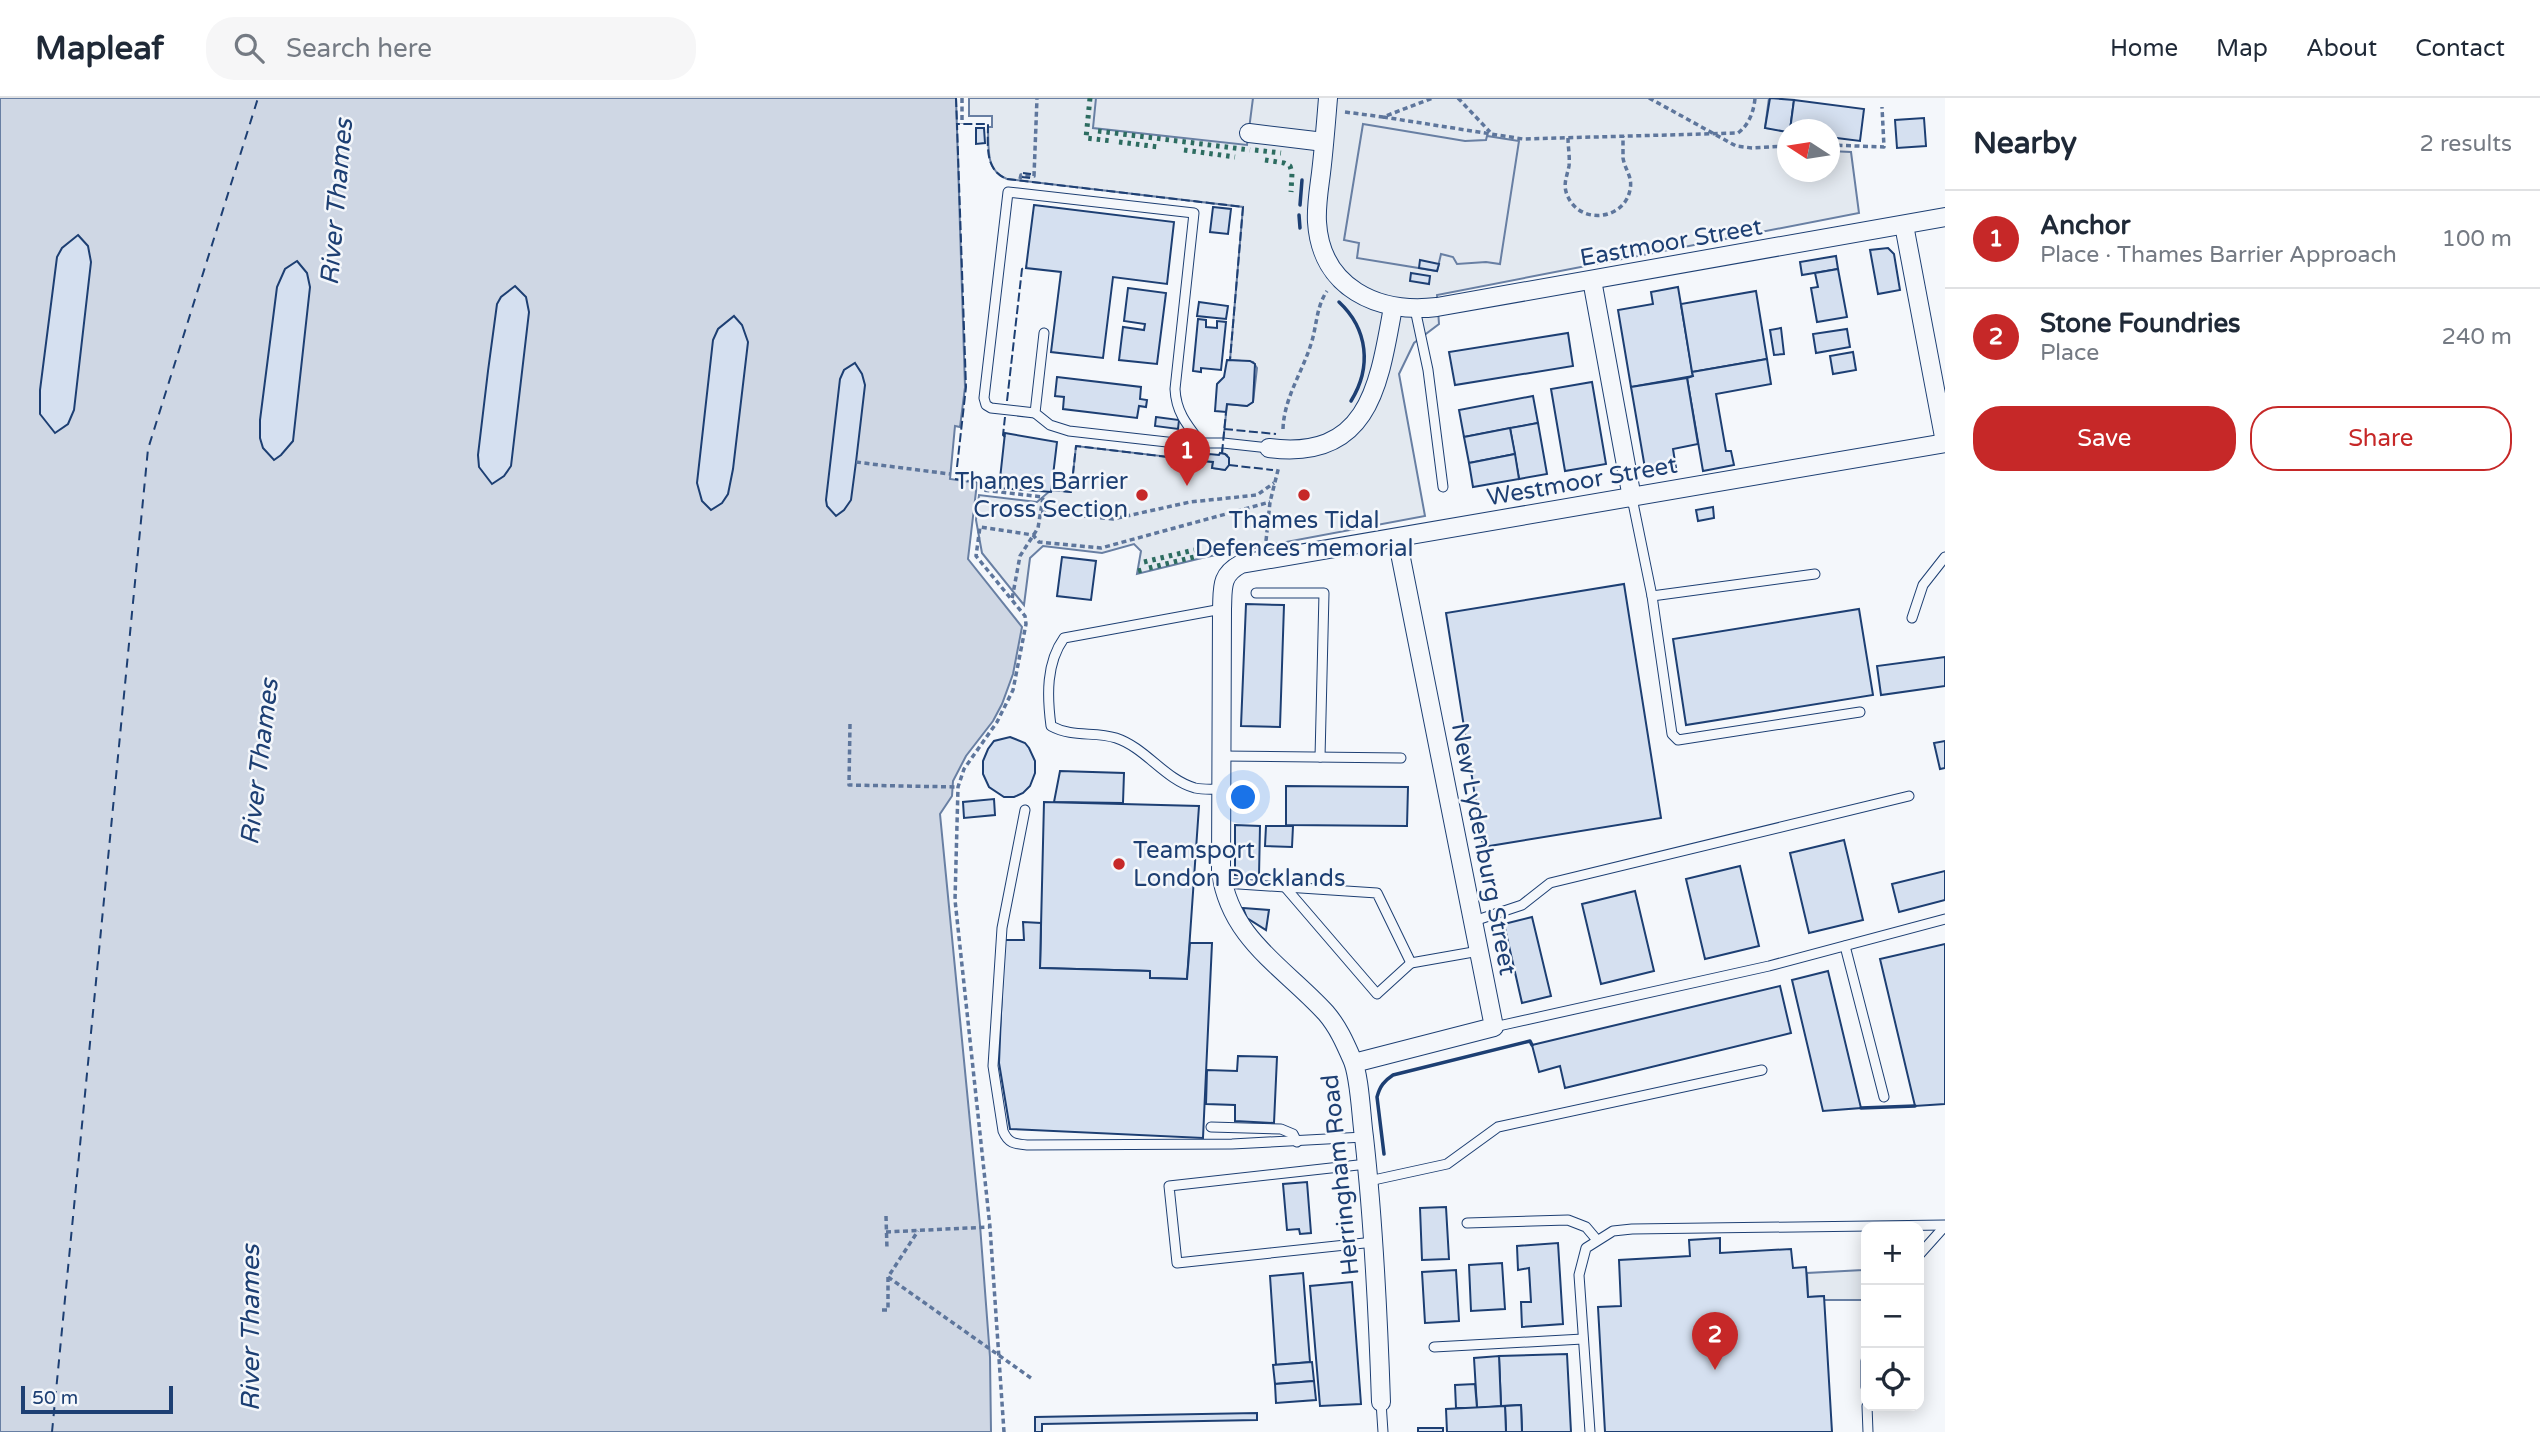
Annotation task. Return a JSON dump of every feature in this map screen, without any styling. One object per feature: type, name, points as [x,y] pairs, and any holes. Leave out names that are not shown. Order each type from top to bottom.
[{"type":"street","points":[[1274,454],[1312,448],[1348,430],[1363,413],[1378,383],[1404,309],[1372,301],[1353,290],[1340,278],[1320,242],[1317,222],[1324,142],[1336,102]]},
{"type":"street","points":[[1249,133],[1324,142]]},
{"type":"street","name":"Eastmoor Street","points":[[1404,309],[1592,280],[1945,217]]},
{"type":"street","points":[[1904,225],[1945,443]]},
{"type":"street","points":[[1592,280],[1632,498]]},
{"type":"street","name":"Westmoor Street","points":[[1229,570],[1241,564],[1945,443]]},
{"type":"street","name":"New Lydenburg Street","points":[[1397,538],[1494,1027]]},
{"type":"street","name":"Herringham Road","points":[[1229,570],[1224,583],[1222,609],[1224,894],[1239,925],[1337,1028],[1354,1063],[1374,1242],[1381,1402]]},
{"type":"street","points":[[1354,1063],[1494,1027]]},
{"type":"lane","points":[[1201,443],[1181,417],[1176,404],[1175,389],[1194,213],[1008,192],[984,398],[986,405],[991,408],[1035,413],[1050,425],[1069,431],[1176,443],[1201,443],[1223,443],[1274,454]]},
{"type":"lane","points":[[1404,309],[1428,370],[1443,487]]},
{"type":"lane","points":[[1035,413],[1044,333]]},
{"type":"lane","points":[[1632,498],[1652,596],[1672,734],[1678,740],[1860,712]]},
{"type":"lane","points":[[1912,618],[1923,585],[1945,558]]},
{"type":"lane","points":[[1652,596],[1815,574]]},
{"type":"lane","points":[[1256,593],[1324,593],[1320,757]]},
{"type":"lane","points":[[1222,609],[1064,638],[1055,650],[1051,666],[1049,713],[1051,726],[1065,733],[1115,738],[1147,756],[1178,780],[1198,789],[1223,789]]},
{"type":"lane","points":[[1223,756],[1401,758]]},
{"type":"lane","points":[[1474,921],[1522,905],[1550,883],[1909,796]]},
{"type":"lane","points":[[1025,810],[1002,928],[993,1066],[1006,1139],[1019,1144],[1035,1145],[1297,1142],[1364,1137]]},
{"type":"lane","points":[[1222,883],[1377,893],[1411,963]]},
{"type":"lane","points":[[1285,887],[1377,994],[1411,963],[1479,951]]},
{"type":"lane","points":[[1494,1027],[1769,967],[1945,919]]},
{"type":"lane","points":[[1845,946],[1884,1097]]},
{"type":"lane","points":[[1374,1242],[1177,1263],[1169,1186],[1368,1173],[1447,1164],[1498,1127],[1762,1070]]},
{"type":"lane","points":[[1211,1127],[1281,1129],[1293,1133],[1297,1142]]},
{"type":"lane","points":[[1467,1223],[1568,1220],[1586,1227],[1597,1240]]},
{"type":"lane","points":[[1590,1432],[1579,1275],[1586,1248],[1597,1240],[1613,1231],[1632,1228],[1944,1227]]},
{"type":"lane","points":[[1924,1249],[1944,1227]]},
{"type":"lane","points":[[1434,1347],[1583,1339]]},
{"type":"lane","points":[[1381,1402],[1382,1432]]},
{"type":"lane","points":[[1867,1411],[1868,1432]]},
{"type":"path","points":[[962,98],[962,124]]},
{"type":"path","points":[[1022,175],[1034,177],[1037,98]]},
{"type":"path","points":[[1382,117],[1433,98]]},
{"type":"path","points":[[1458,98],[1491,133]]},
{"type":"path","points":[[1649,98],[1736,146],[1777,147]]},
{"type":"path","points":[[1336,102],[1343,112],[1523,139],[1738,132],[1744,129],[1754,111],[1755,98]]},
{"type":"path","points":[[1840,145],[1885,147],[1882,107]]},
{"type":"path","points":[[1568,138],[1569,165],[1564,188],[1575,208],[1596,216],[1618,210],[1630,192],[1631,181],[1624,162],[1623,136]]},
{"type":"path","points":[[1283,435],[1286,403],[1308,354],[1320,303],[1326,292]]},
{"type":"path","points":[[1264,560],[1274,483],[1274,454]]},
{"type":"path","points":[[856,462],[950,474]]},
{"type":"path","points":[[982,482],[983,489],[1043,497],[1038,528],[1020,556],[1012,599]]},
{"type":"path","points":[[1041,512],[1113,519],[1190,502],[1257,495],[1274,483]]},
{"type":"path","points":[[1004,1432],[990,1227],[955,900],[958,787],[964,769],[998,722],[1013,690],[1026,624],[1025,616],[976,556],[980,527],[1033,535],[1039,542],[1101,548],[1270,502]]},
{"type":"path","points":[[850,724],[849,785],[958,787]]},
{"type":"path","points":[[886,1216],[887,1249]]},
{"type":"path","points":[[886,1231],[990,1227]]},
{"type":"path","points":[[882,1310],[888,1310],[888,1277],[918,1231]]},
{"type":"path","points":[[888,1277],[1031,1378]]},
{"type":"shaded area","points":[[969,98],[1769,98],[1765,128],[1777,130],[1777,182],[1840,182],[1840,151],[1851,152],[1859,213],[1437,295],[1439,324],[1414,343],[1399,374],[1425,516],[1206,557],[1137,574],[1141,551],[1134,544],[1102,553],[1043,546],[1030,558],[1024,605],[982,553],[976,520],[979,495],[1037,502],[1051,490],[1071,492],[1076,446],[1213,462],[1212,468],[1225,470],[1229,465],[1227,455],[1222,453],[1227,404],[1247,406],[1253,402],[1257,368],[1253,362],[1230,360],[1243,207],[1007,179],[995,170],[990,158],[988,127],[992,127],[992,116],[969,116]]},
{"type":"shaded area","points":[[1096,98],[1253,98],[1247,145],[1093,128]]},
{"type":"shaded area","points":[[1363,124],[1465,141],[1486,140],[1487,136],[1519,141],[1500,264],[1457,264],[1453,257],[1441,254],[1437,271],[1357,258],[1359,243],[1344,240]]},
{"type":"shaded area","points":[[1861,1270],[1861,1300],[1808,1297],[1807,1273]]},
{"type":"water","name":"River Thames","points":[[0,98],[956,98],[965,387],[960,427],[955,426],[950,479],[977,483],[968,559],[1022,627],[1013,674],[1002,704],[993,721],[966,756],[953,781],[952,796],[940,814],[980,1225],[990,1357],[991,1432],[0,1432]]},
{"type":"building","points":[[1770,98],[1794,100],[1791,119],[1777,119],[1777,130],[1765,128]]},
{"type":"building","points":[[1794,100],[1864,109],[1860,141],[1840,138],[1840,119],[1791,119]]},
{"type":"building","points":[[1924,118],[1926,146],[1897,148],[1895,120]]},
{"type":"building","points":[[976,128],[984,128],[985,143],[976,144]]},
{"type":"building","points":[[1034,205],[1174,222],[1167,284],[1113,277],[1103,358],[1051,352],[1061,272],[1026,268]]},
{"type":"building","points":[[1213,207],[1231,209],[1228,234],[1210,232]]},
{"type":"building","points":[[78,235],[88,246],[91,262],[74,410],[68,424],[55,433],[40,414],[40,390],[57,257],[62,248]]},
{"type":"building","points":[[1888,248],[1894,254],[1900,290],[1878,294],[1870,250]]},
{"type":"building","points":[[1836,256],[1838,269],[1802,275],[1800,262]]},
{"type":"building","points":[[1420,260],[1439,264],[1437,271],[1419,268]]},
{"type":"building","points":[[297,261],[307,273],[310,287],[293,441],[274,460],[263,448],[260,420],[277,287],[285,269]]},
{"type":"building","points":[[1838,269],[1847,317],[1817,322],[1811,288],[1818,287],[1815,273]]},
{"type":"building","points":[[1411,273],[1430,276],[1429,284],[1410,281]]},
{"type":"building","points":[[515,286],[526,297],[529,312],[511,466],[504,476],[492,484],[479,467],[478,455],[497,304],[501,297]]},
{"type":"building","points":[[1678,287],[1693,376],[1631,387],[1618,310],[1653,304],[1651,292]]},
{"type":"building","points":[[1128,288],[1166,293],[1157,364],[1119,360],[1123,327],[1144,330],[1145,324],[1124,321]]},
{"type":"building","points":[[1756,291],[1767,359],[1692,372],[1681,304]]},
{"type":"building","points":[[1199,302],[1228,306],[1226,319],[1197,316]]},
{"type":"building","points":[[734,316],[742,325],[748,342],[733,469],[728,494],[722,503],[711,510],[702,501],[697,483],[713,340],[718,329]]},
{"type":"building","points":[[1198,319],[1206,320],[1206,327],[1217,328],[1217,321],[1226,322],[1221,370],[1201,368],[1201,372],[1193,371]]},
{"type":"building","points":[[1781,328],[1784,354],[1774,355],[1770,330]]},
{"type":"building","points":[[1847,329],[1850,347],[1816,353],[1813,334]]},
{"type":"building","points":[[1568,333],[1573,366],[1455,385],[1449,352]]},
{"type":"building","points":[[1853,352],[1856,370],[1833,374],[1830,356]]},
{"type":"building","points":[[1767,359],[1771,384],[1716,394],[1726,451],[1731,451],[1734,465],[1703,471],[1687,378],[1693,376],[1692,372]]},
{"type":"building","points":[[1227,360],[1250,361],[1255,364],[1253,402],[1247,406],[1227,404],[1226,412],[1215,411],[1217,384],[1224,377]]},
{"type":"building","points":[[855,363],[865,385],[856,462],[851,500],[836,516],[827,506],[826,500],[840,379],[844,370]]},
{"type":"building","points":[[1057,377],[1141,387],[1140,399],[1147,400],[1146,407],[1139,406],[1137,418],[1063,409],[1064,397],[1055,396]]},
{"type":"building","points":[[1687,378],[1698,444],[1673,449],[1676,468],[1646,474],[1631,387]]},
{"type":"building","points":[[1592,382],[1606,464],[1565,471],[1551,389]]},
{"type":"building","points":[[1533,396],[1538,423],[1464,437],[1459,410]]},
{"type":"building","points":[[1156,417],[1179,420],[1178,429],[1155,426]]},
{"type":"building","points":[[1538,423],[1547,474],[1519,479],[1510,428]]},
{"type":"building","points":[[1510,428],[1515,454],[1469,463],[1464,437]]},
{"type":"building","points":[[1005,433],[1057,442],[1051,492],[999,488]]},
{"type":"building","points":[[1220,453],[1229,458],[1229,465],[1225,470],[1212,468],[1213,462],[1202,461],[1209,454]]},
{"type":"building","points":[[1515,454],[1519,479],[1473,487],[1469,463]]},
{"type":"building","points":[[1713,507],[1714,518],[1698,521],[1696,510]]},
{"type":"building","points":[[1062,557],[1096,561],[1091,600],[1057,596]]},
{"type":"building","points":[[1624,584],[1661,818],[1483,847],[1446,613]]},
{"type":"building","points":[[1246,604],[1284,605],[1280,727],[1241,726]]},
{"type":"building","points":[[1859,609],[1873,695],[1686,725],[1673,639]]},
{"type":"building","points":[[1945,657],[1945,686],[1881,695],[1877,666]]},
{"type":"building","points":[[1010,737],[1025,743],[1029,748],[1035,761],[1035,773],[1030,786],[1023,793],[1004,797],[989,787],[983,774],[983,761],[994,741]]},
{"type":"building","points":[[1945,741],[1945,768],[1940,769],[1934,743]]},
{"type":"building","points":[[1060,771],[1124,773],[1123,803],[1054,802]]},
{"type":"building","points":[[1286,786],[1408,787],[1407,826],[1286,825]]},
{"type":"building","points":[[994,799],[995,815],[964,818],[963,802]]},
{"type":"building","name":"Teamsport London Docklands","points":[[1044,802],[1199,806],[1187,979],[1150,978],[1150,971],[1040,968]]},
{"type":"building","points":[[1235,825],[1260,826],[1259,876],[1235,875]]},
{"type":"building","points":[[1266,826],[1293,826],[1292,847],[1265,846]]},
{"type":"building","points":[[1844,840],[1863,920],[1809,933],[1790,853]]},
{"type":"building","points":[[1740,866],[1759,946],[1705,959],[1686,879]]},
{"type":"building","points":[[1945,871],[1945,900],[1899,912],[1892,884]]},
{"type":"building","points":[[1635,891],[1654,971],[1601,984],[1582,904]]},
{"type":"building","points":[[1243,908],[1269,910],[1266,930],[1247,918]]},
{"type":"building","points":[[1532,917],[1551,996],[1522,1003],[1504,924]]},
{"type":"building","points":[[1023,922],[1041,923],[1040,968],[1150,971],[1150,978],[1187,979],[1190,943],[1212,943],[1203,1138],[1010,1129],[999,1063],[1004,940],[1024,940]]},
{"type":"building","points":[[1945,944],[1945,1104],[1915,1106],[1880,959]]},
{"type":"building","points":[[1828,971],[1861,1108],[1823,1111],[1792,980]]},
{"type":"building","points":[[1780,986],[1791,1033],[1565,1088],[1560,1066],[1539,1072],[1532,1045]]},
{"type":"building","points":[[1238,1056],[1277,1057],[1274,1123],[1235,1121],[1235,1105],[1206,1104],[1207,1070],[1237,1071]]},
{"type":"building","points":[[1307,1182],[1311,1233],[1300,1234],[1299,1229],[1287,1230],[1283,1184]]},
{"type":"building","points":[[1446,1207],[1449,1259],[1422,1260],[1420,1208]]},
{"type":"building","points":[[1720,1238],[1720,1253],[1791,1249],[1793,1268],[1806,1267],[1808,1297],[1824,1296],[1832,1432],[1605,1432],[1598,1307],[1621,1306],[1619,1260],[1690,1256],[1689,1240]]},
{"type":"building","points":[[1558,1243],[1563,1324],[1522,1327],[1521,1302],[1531,1302],[1529,1268],[1518,1270],[1517,1246]]},
{"type":"building","points":[[1502,1263],[1505,1309],[1471,1311],[1469,1265]]},
{"type":"building","points":[[1456,1270],[1459,1321],[1425,1323],[1422,1272]]},
{"type":"building","points":[[1303,1273],[1310,1362],[1276,1365],[1270,1276]]},
{"type":"building","points":[[1352,1282],[1361,1404],[1320,1406],[1310,1286]]},
{"type":"building","points":[[1567,1354],[1571,1432],[1522,1432],[1521,1405],[1501,1406],[1499,1356]]},
{"type":"building","points":[[1499,1356],[1501,1406],[1477,1408],[1474,1358]]},
{"type":"building","points":[[1312,1362],[1314,1381],[1275,1384],[1273,1365]]},
{"type":"building","points":[[1314,1381],[1316,1400],[1276,1403],[1275,1384]]},
{"type":"building","points":[[1475,1384],[1477,1408],[1456,1408],[1455,1385]]},
{"type":"building","points":[[1521,1405],[1522,1432],[1506,1432],[1505,1406]]},
{"type":"building","points":[[1505,1406],[1506,1432],[1447,1432],[1446,1409]]},
{"type":"building","points":[[1257,1413],[1257,1420],[1042,1424],[1042,1432],[1035,1432],[1035,1417]]},
{"type":"building","points":[[1418,1428],[1443,1428],[1443,1432],[1418,1432]]},
{"type":"ferry route","points":[[52,1432],[148,449],[258,98]]},
{"type":"hedge","points":[[1090,98],[1086,138],[1112,141]]},
{"type":"hedge","points":[[1098,131],[1250,150]]},
{"type":"hedge","points":[[1119,142],[1159,147]]},
{"type":"hedge","points":[[1184,150],[1235,157]]},
{"type":"hedge","points":[[1255,150],[1281,153]]},
{"type":"hedge","points":[[1265,160],[1290,166],[1291,192]]},
{"type":"hedge","points":[[1144,562],[1194,550]]},
{"type":"hedge","points":[[1149,568],[1198,556]]},
{"type":"hedge","points":[[1138,571],[1145,569]]},
{"type":"fence","points":[[956,98],[957,124]]},
{"type":"fence","points":[[957,467],[966,387],[957,124],[988,124],[991,163],[994,170],[1007,179],[1243,207],[1230,360]]},
{"type":"fence","points":[[1023,173],[1031,174]]},
{"type":"fence","points":[[1022,177],[1030,178]]},
{"type":"fence","points":[[1007,401],[1022,269],[1027,266]]},
{"type":"fence","points":[[1222,453],[1226,412]]},
{"type":"fence","points":[[1005,417],[1005,437]]},
{"type":"fence","points":[[1224,429],[1276,434]]},
{"type":"fence","points":[[1051,490],[1071,492],[1076,446],[1202,461]]},
{"type":"fence","points":[[1229,465],[1273,470]]},
{"type":"fence","points":[[955,479],[999,485]]},
{"type":"wall","points":[[1300,205],[1302,180]]},
{"type":"wall","points":[[1299,215],[1300,228]]},
{"type":"wall","points":[[1339,302],[1356,324],[1364,349],[1362,375],[1351,401]]},
{"type":"wall","points":[[1384,1154],[1377,1097],[1390,1077],[1530,1041],[1532,1045]]},
{"type":"wall","points":[[1861,1108],[1915,1106]]},
{"type":"place","name":"Anchor","points":[[1187,486]]},
{"type":"place","name":"Thames Barrier Cross Section","points":[[1142,495]]},
{"type":"place","name":"Thames Tidal Defences memorial","points":[[1304,495]]},
{"type":"place","name":"Teamsport London Docklands","points":[[1119,864]]},
{"type":"place","name":"Stone Foundries","points":[[1715,1370]]}]
